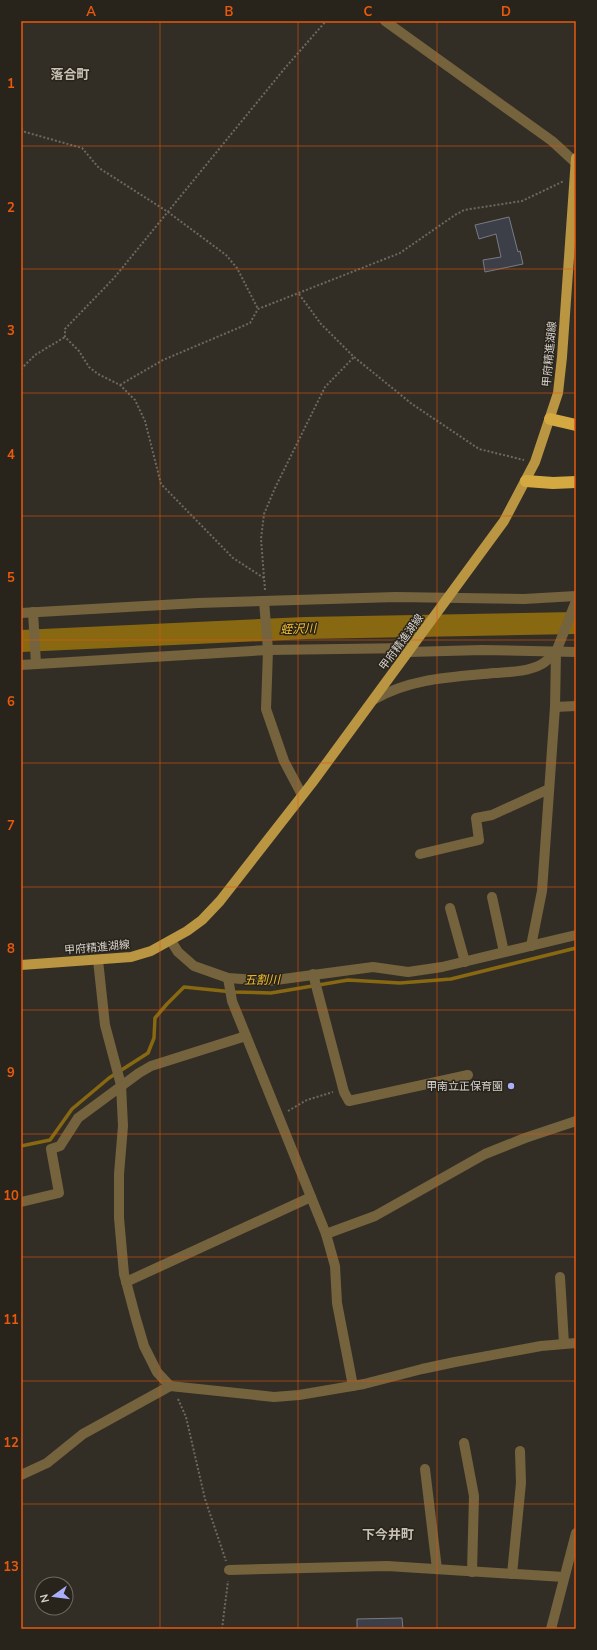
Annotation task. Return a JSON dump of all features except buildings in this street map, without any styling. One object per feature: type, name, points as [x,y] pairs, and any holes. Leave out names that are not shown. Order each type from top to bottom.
[{"type":"highway","points":[[550,419],[576,425]]},
{"type":"highway","points":[[526,481],[553,483],[576,482]]},
{"type":"main road","name":"甲府精進湖線","points":[[21,965],[131,957],[151,951],[202,920],[220,901],[375,699],[504,521],[535,462],[558,393],[562,357],[576,161]]},
{"type":"street","points":[[385,21],[552,141],[576,161]]},
{"type":"street","points":[[21,613],[33,617],[198,603],[264,604],[396,597],[447,600],[524,599],[576,596]]},
{"type":"street","points":[[531,946],[542,891],[556,707],[558,648],[576,601]]},
{"type":"street","points":[[264,604],[268,648],[266,709],[284,761],[302,795]]},
{"type":"street","points":[[33,617],[36,661]]},
{"type":"street","points":[[21,665],[36,661],[65,663],[268,648],[412,648],[482,650],[558,648],[576,652]]},
{"type":"street","points":[[375,699],[387,691],[409,684],[436,679],[520,671],[542,664],[558,648]]},
{"type":"street","points":[[556,707],[576,706]]},
{"type":"street","points":[[420,854],[479,840],[476,818],[492,815],[549,790]]},
{"type":"street","points":[[492,897],[504,952]]},
{"type":"street","points":[[450,908],[465,962]]},
{"type":"street","points":[[171,940],[178,952],[194,966],[228,978],[268,981],[373,967],[408,972],[442,967],[576,936]]},
{"type":"street","points":[[98,960],[105,1025],[120,1085],[123,1126],[118,1174],[118,1218],[126,1282],[144,1346],[157,1372],[170,1386]]},
{"type":"street","points":[[313,974],[344,1089],[349,1101],[468,1075]]},
{"type":"street","points":[[228,978],[232,1001],[326,1234],[335,1266],[337,1303],[353,1386]]},
{"type":"street","points":[[21,1202],[59,1193],[51,1149],[60,1146],[78,1118],[120,1085],[151,1066],[246,1036]]},
{"type":"street","points":[[326,1234],[375,1216],[485,1154],[525,1138],[576,1121]]},
{"type":"street","points":[[126,1282],[312,1197]]},
{"type":"street","points":[[560,1277],[564,1344]]},
{"type":"street","points":[[21,1476],[46,1463],[83,1434],[170,1386],[274,1397],[299,1395],[353,1386],[455,1362],[541,1346],[576,1343]]},
{"type":"street","points":[[464,1443],[474,1496],[472,1572]]},
{"type":"street","points":[[512,1574],[521,1483],[520,1450]]},
{"type":"street","points":[[425,1469],[436,1569]]},
{"type":"street","points":[[551,1629],[576,1533]]},
{"type":"street","points":[[229,1570],[387,1566],[564,1577]]},
{"type":"path","points":[[264,578],[233,558],[161,484],[145,421],[135,400],[120,385],[98,374],[89,367],[79,351],[65,337],[65,329],[114,278],[285,68],[326,21]]},
{"type":"path","points":[[21,129],[25,132],[82,148],[99,168],[168,212],[226,255],[238,268],[258,309]]},
{"type":"path","points":[[120,385],[162,360],[250,323],[258,309],[400,253],[464,210],[522,201],[574,177]]},
{"type":"path","points":[[299,294],[321,324],[354,357],[412,404],[479,449],[535,462]]},
{"type":"path","points":[[21,369],[35,355],[65,337]]},
{"type":"path","points":[[264,604],[266,592],[261,539],[264,514],[275,488],[324,388],[354,357]]},
{"type":"path","points":[[278,1117],[307,1100],[344,1089]]},
{"type":"path","points":[[170,1386],[179,1400],[186,1417],[205,1500],[229,1570],[222,1629]]},
{"type":"waterway","name":"蛭沢川","points":[[21,641],[306,628],[576,623]]},
{"type":"waterway","name":"五割川","points":[[21,1146],[50,1140],[72,1109],[109,1078],[148,1053],[154,1038],[155,1018],[184,987],[233,992],[271,993],[348,980],[400,983],[451,979],[576,948]]},
{"type":"place","name":"甲南立正保育園","points":[[511,1086]]},
{"type":"district","name":"落合町","points":[[70,74]]},
{"type":"district","name":"下今井町","points":[[388,1534]]}]
